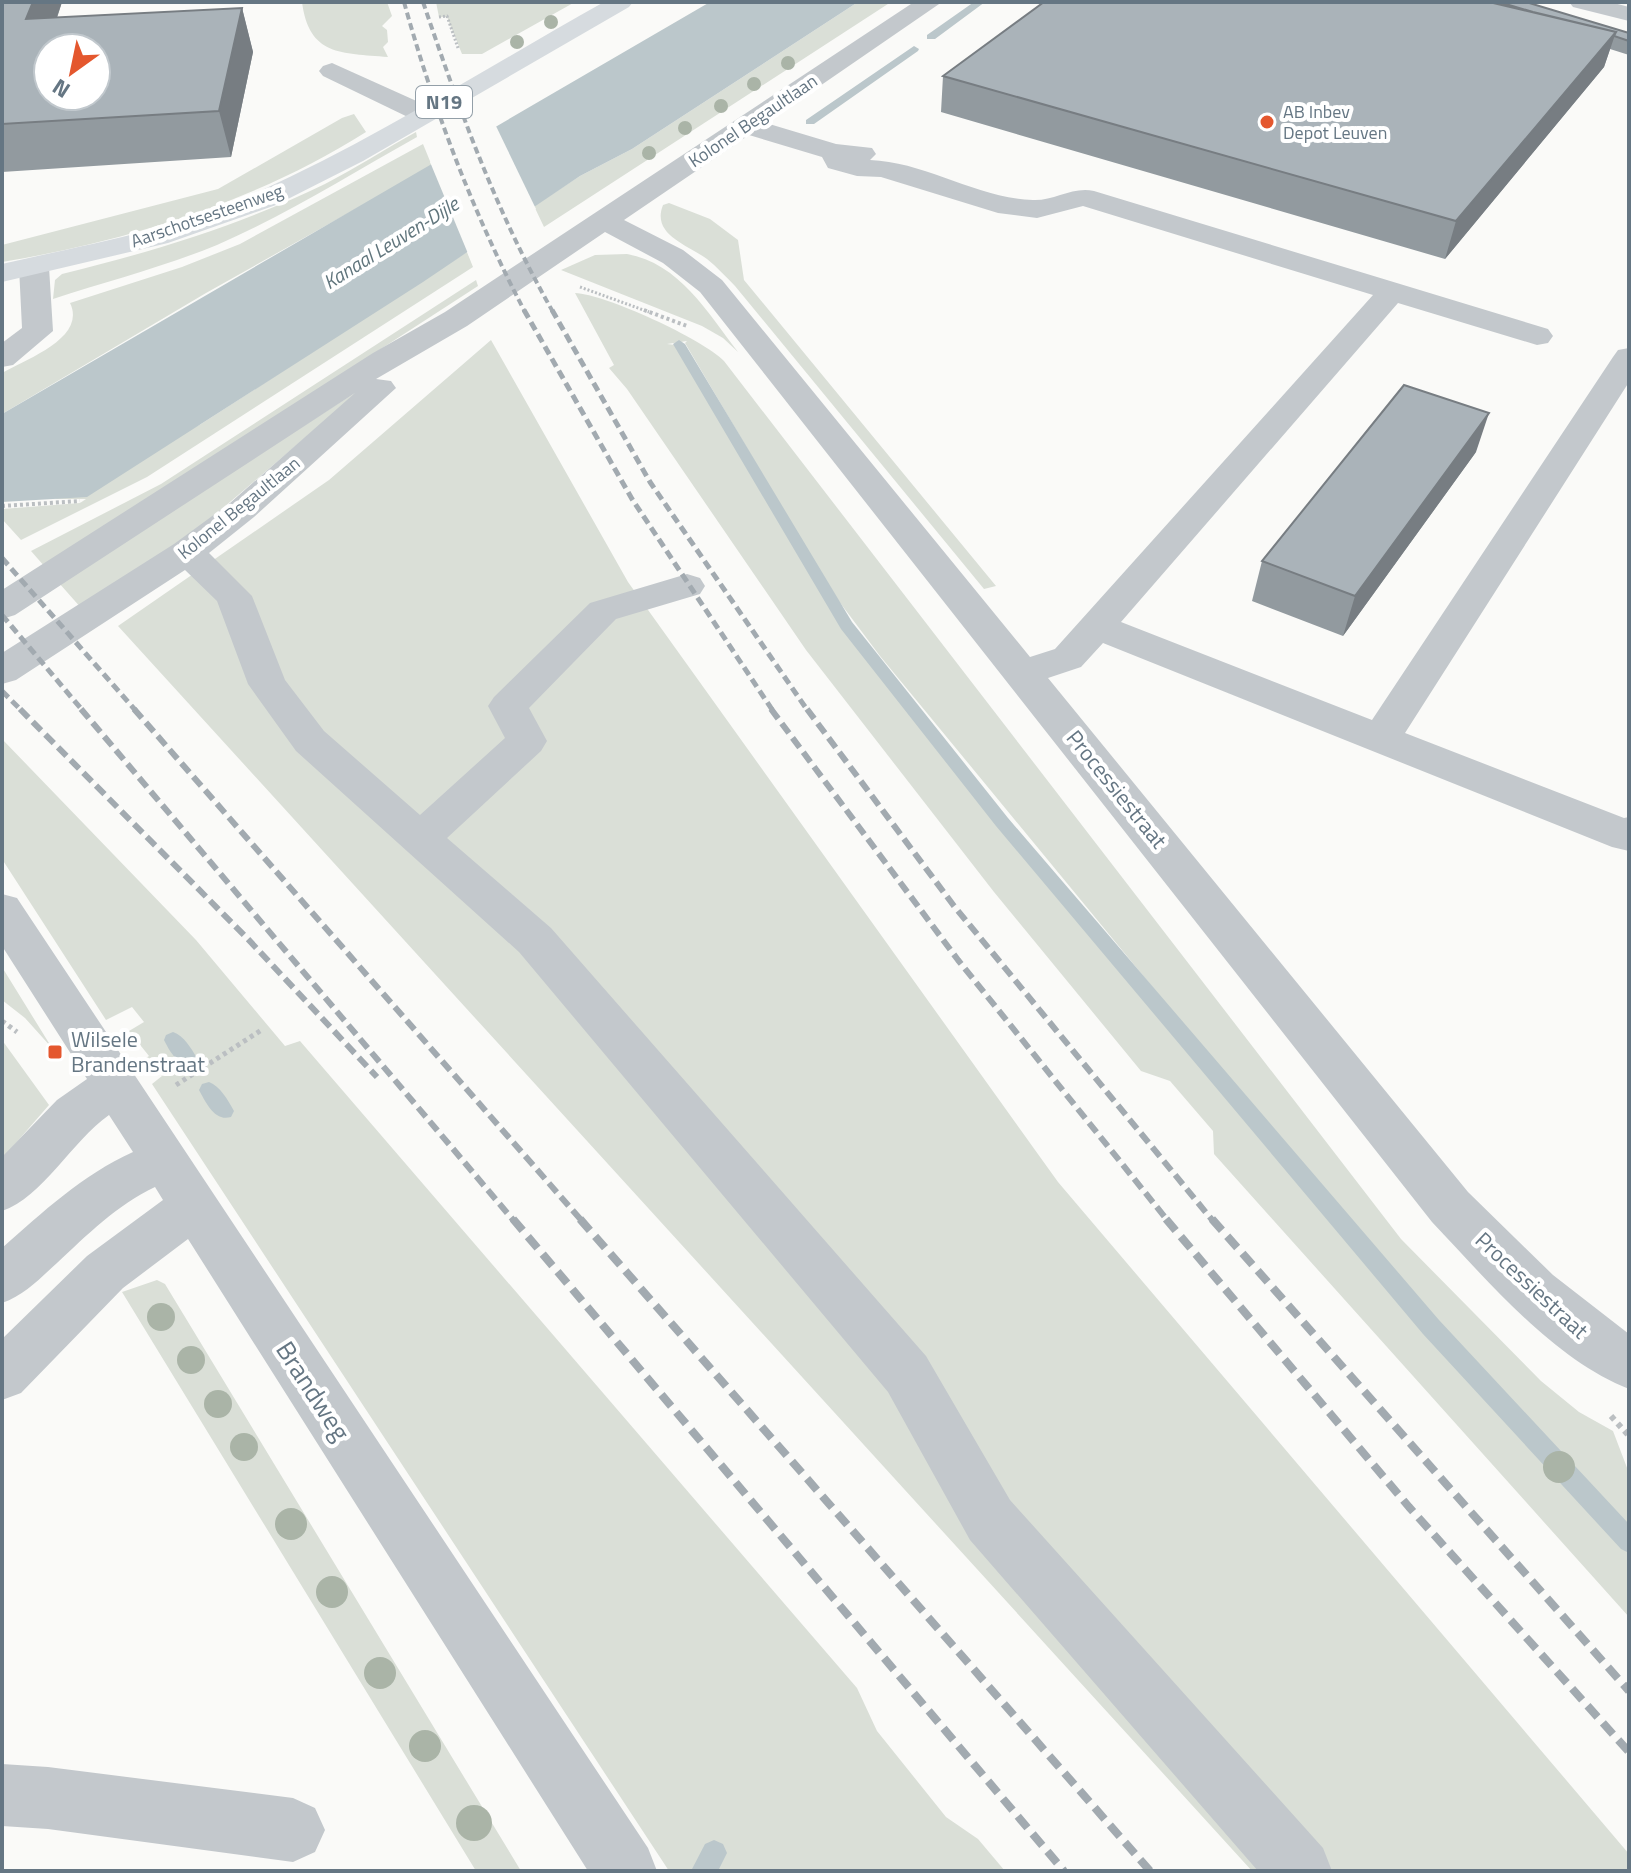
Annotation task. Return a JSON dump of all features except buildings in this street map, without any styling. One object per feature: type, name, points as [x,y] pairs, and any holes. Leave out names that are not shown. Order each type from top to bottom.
[{"type":"main road","name":"Aarschotsesteenweg","points":[[2,273],[158,237],[266,199],[340,162],[621,2]]},
{"type":"street","name":"Kolonel Begaultlaan","points":[[2,607],[384,360],[456,319],[930,2]]},
{"type":"street","points":[[1576,13],[1629,14]]},
{"type":"street","points":[[1576,13],[1601,32]]},
{"type":"street","points":[[332,71],[423,114]]},
{"type":"street","points":[[746,126],[834,152],[838,162],[857,168],[883,169],[998,205],[1037,209],[1084,197],[1537,336]]},
{"type":"street","name":"Processiestraat","points":[[603,221],[689,265],[711,286],[1450,1207],[1542,1301],[1585,1337],[1629,1364]]},
{"type":"street","points":[[2,358],[38,331],[34,267]]},
{"type":"street","points":[[1024,673],[1068,658],[1392,292]]},
{"type":"street","name":"Kolonel Begaultlaan","points":[[2,671],[187,552],[242,510],[456,319]]},
{"type":"street","points":[[1381,738],[1629,357]]},
{"type":"street","points":[[187,552],[234,596],[267,684],[310,741],[535,940],[907,1374],[990,1520],[1300,1871]]},
{"type":"street","points":[[420,839],[527,741],[508,706],[603,611],[687,586]]},
{"type":"street","points":[[1096,626],[1627,836],[1629,832]]},
{"type":"street","name":"Brandweg","points":[[2,910],[625,1871]]},
{"type":"street","points":[[2,1190],[74,1114],[115,1085]]},
{"type":"street","points":[[2,1280],[119,1181],[163,1161]]},
{"type":"street","points":[[2,1375],[105,1272],[193,1206]]},
{"type":"street","points":[[2,1795],[48,1798],[293,1830]]},
{"type":"path","points":[[439,17],[447,16],[458,48]]},
{"type":"path","points":[[2,506],[84,501]]},
{"type":"path","points":[[199,1070],[263,1029]]},
{"type":"shaded area","points":[[302,2],[387,2],[392,16],[382,26],[387,30],[388,42],[383,47],[388,57],[342,52],[320,42],[306,20]]},
{"type":"shaded area","points":[[436,2],[575,2],[482,54],[462,54],[447,17],[439,17]]},
{"type":"shaded area","points":[[858,2],[891,2],[544,227],[534,206],[580,176],[632,149]]},
{"type":"shaded area","points":[[354,114],[366,132],[324,157],[236,198],[97,243],[2,262],[2,245],[218,189]]},
{"type":"shaded area","points":[[416,132],[417,137],[293,207],[217,245],[53,299],[55,280],[62,274],[163,247],[229,225],[325,184]]},
{"type":"shaded area","points":[[423,144],[432,166],[206,293],[2,414],[2,373],[39,354],[62,337],[70,327],[73,315],[70,303],[182,267],[240,244]]},
{"type":"shaded area","points":[[669,203],[710,219],[738,240],[744,280],[996,586],[984,589],[735,286],[707,259],[667,232],[661,215],[663,205]]},
{"type":"shaded area","points":[[467,252],[473,267],[147,477],[21,540],[2,519],[2,509],[80,503],[86,499],[55,499],[201,424]]},
{"type":"shaded area","points":[[627,254],[645,259],[677,279],[703,306],[738,352],[723,338],[702,326],[561,270],[595,255]]},
{"type":"shaded area","points":[[476,280],[478,286],[45,567],[31,551],[161,484]]},
{"type":"shaded area","points":[[575,293],[608,301],[653,319],[696,341],[724,361],[1401,1239],[1541,1381],[1579,1412],[1613,1431],[1629,1473],[1629,1529],[1453,1342],[1317,1187],[880,656],[838,600],[804,545],[685,343],[687,341],[667,344],[676,345],[822,590],[863,651],[969,785],[1301,1182],[1629,1545],[1629,1617],[1214,1154],[1213,1131],[1170,1081],[1141,1071],[994,892],[806,650],[627,389],[609,368],[614,365]]},
{"type":"shaded area","points":[[491,340],[628,582],[1058,1182],[1629,1854],[1629,1871],[1252,1871],[118,626],[329,480]]},
{"type":"shaded area","points":[[364,387],[202,526],[82,609],[59,583]]},
{"type":"shaded area","points":[[2,739],[196,940],[285,1046],[300,1041],[857,1688],[877,1731],[946,1817],[978,1839],[1005,1871],[669,1871],[152,1084],[162,1076],[155,1066],[143,1072],[138,1063],[149,1056],[129,1031],[144,1022],[132,1007],[106,1020],[2,859]]},
{"type":"shaded area","points":[[2,967],[52,1048],[25,1018],[2,1000]]},
{"type":"shaded area","points":[[2,1040],[49,1105],[2,1159]]},
{"type":"shaded area","points":[[157,1280],[165,1284],[521,1871],[476,1871],[122,1292]]},
{"type":"water","name":"Kanaal Leuven-Dijle","points":[[710,2],[858,2],[632,149],[580,176],[423,282],[87,497],[2,502],[2,414]]},
{"type":"pier","points":[[495,124],[536,209],[469,256],[430,162]]},
{"type":"waterway","points":[[931,37],[980,2]]},
{"type":"waterway","points":[[810,122],[914,49]]},
{"type":"waterway","points":[[679,344],[846,625],[1002,822],[1431,1327],[1629,1541]]},
{"type":"waterway","points":[[173,1040],[187,1058]]},
{"type":"waterway","points":[[209,1090],[224,1111]]},
{"type":"waterway","points":[[704,1871],[714,1853]]},
{"type":"railway","points":[[404,2],[456,160],[488,237],[525,312]]},
{"type":"railway","points":[[423,2],[465,122],[497,199],[553,312]]},
{"type":"railway","points":[[524,310],[632,499],[773,711]]},
{"type":"railway","points":[[552,310],[650,482],[808,711]]},
{"type":"railway","points":[[2,558],[136,711]]},
{"type":"railway","points":[[2,615],[83,711]]},
{"type":"railway","points":[[2,691],[20,709]]},
{"type":"railway","points":[[20,709],[246,937],[377,1077]]},
{"type":"railway","points":[[81,709],[514,1221]]},
{"type":"railway","points":[[134,709],[582,1221]]},
{"type":"railway","points":[[771,709],[958,960],[1168,1221]]},
{"type":"railway","points":[[807,709],[954,906],[1213,1221]]},
{"type":"railway","points":[[513,1219],[1064,1871]]},
{"type":"railway","points":[[580,1219],[1150,1871]]},
{"type":"railway","points":[[1166,1219],[1409,1507],[1629,1752]]},
{"type":"railway","points":[[1212,1219],[1629,1691]]},
{"type":"place","name":"AB Inbev Depot Leuven","points":[[1267,122]]},
{"type":"place","name":"Wilsele Brandenstraat","points":[[55,1052]]}]
